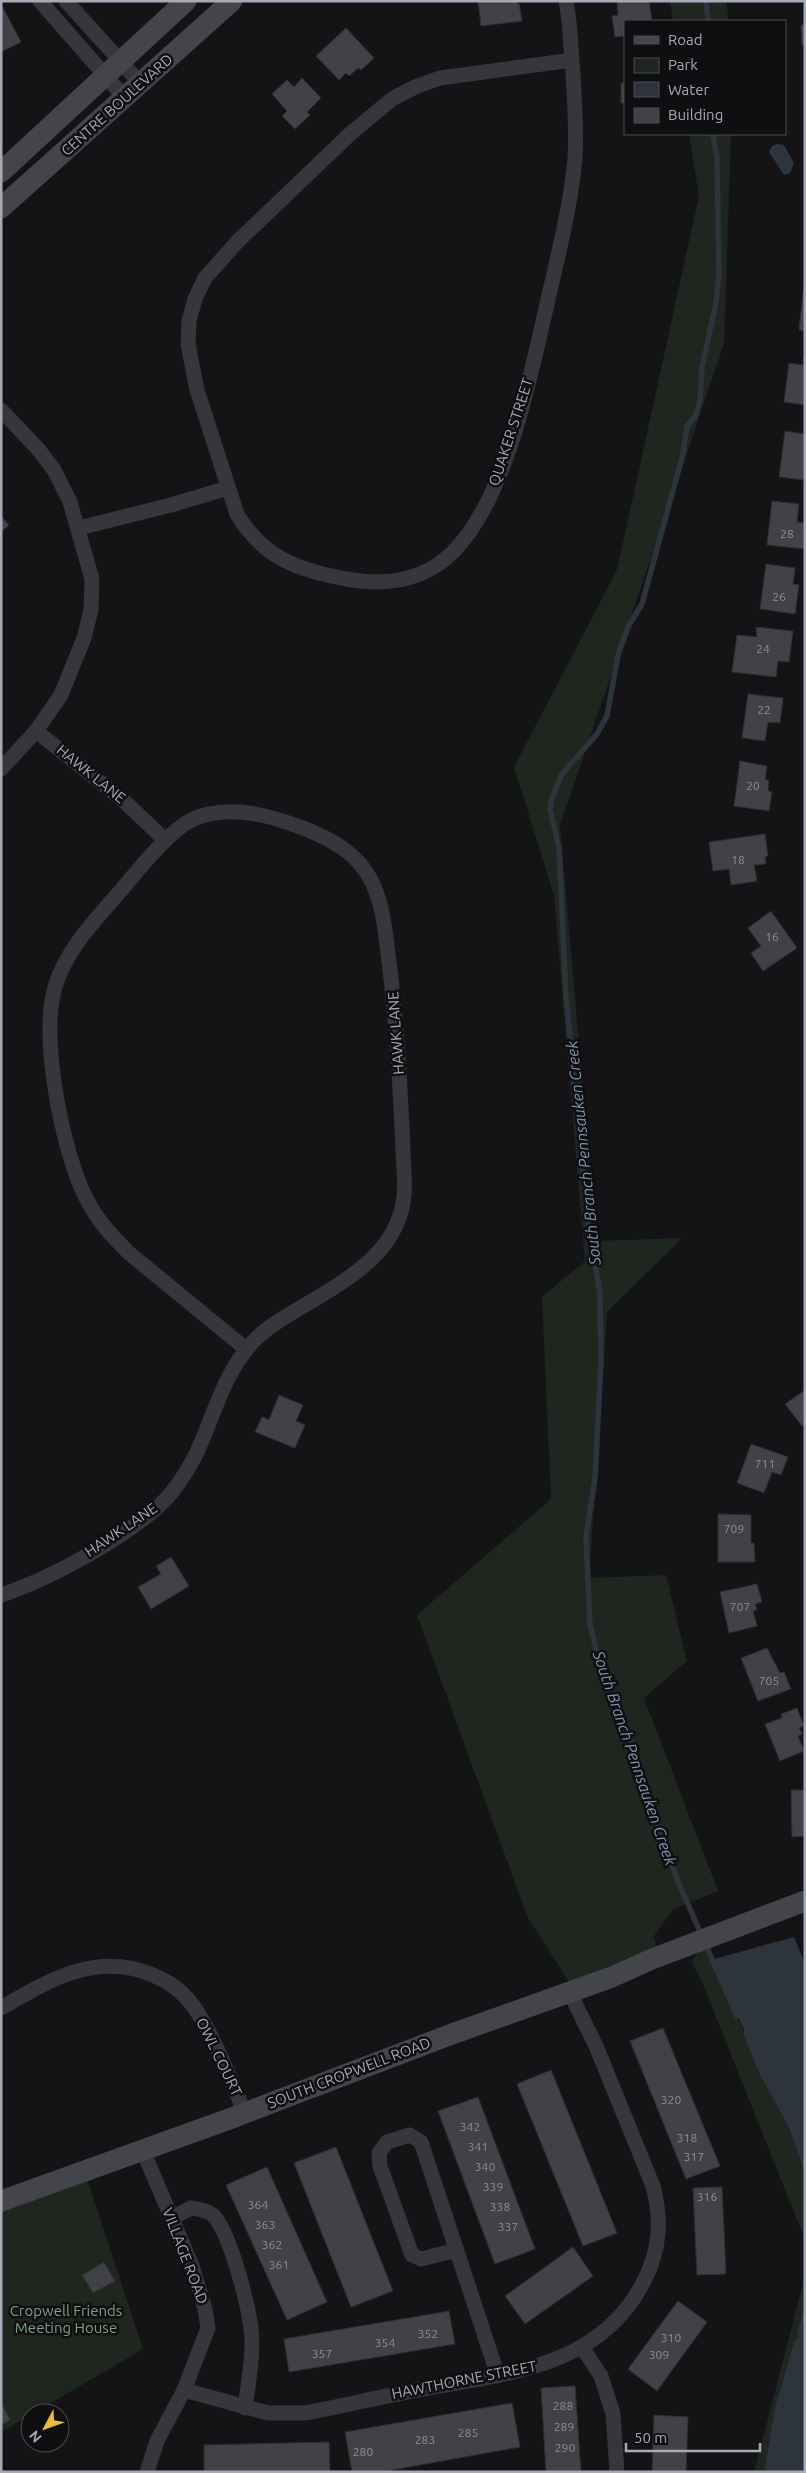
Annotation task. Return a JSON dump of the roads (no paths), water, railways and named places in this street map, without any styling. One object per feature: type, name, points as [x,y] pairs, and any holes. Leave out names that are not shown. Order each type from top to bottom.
[{"type":"street","points":[[40,1],[125,98]]},
{"type":"street","points":[[66,1],[141,84]]},
{"type":"street","name":"CENTRE BOULEVARD","points":[[1,172],[186,1]]},
{"type":"street","name":"CENTRE BOULEVARD","points":[[1,208],[232,1]]},
{"type":"street","name":"QUAKER STREET","points":[[566,1],[572,60],[575,130],[572,182],[523,405],[505,460],[482,510],[458,545],[434,567],[412,578],[389,582],[364,582],[318,573],[278,558],[261,546],[247,532],[237,514],[197,390],[188,344],[189,321],[195,299],[205,278],[220,259],[350,134],[392,99],[415,87],[440,78],[572,60]]},
{"type":"street","points":[[1,410],[39,450],[54,470],[70,502],[79,528],[92,579],[91,610],[84,638],[62,695],[36,730],[1,769]]},
{"type":"street","points":[[79,528],[171,505],[228,488]]},
{"type":"street","name":"HAWK LANE","points":[[36,730],[124,801],[165,840]]},
{"type":"street","name":"HAWK LANE","points":[[1,1595],[30,1585],[86,1554],[146,1517],[164,1500],[193,1460],[229,1376],[246,1349],[269,1328],[364,1266],[380,1251],[392,1233],[401,1213],[405,1192],[399,1054],[384,924],[372,882],[361,864],[329,839],[271,817],[229,812],[210,814],[193,819],[165,840],[88,931],[64,966],[55,986],[51,1006],[51,1048],[64,1137],[86,1200],[113,1237],[129,1253],[246,1349]]},
{"type":"street","name":"SOUTH CROPWELL ROAD","points":[[1,2201],[245,2113],[444,2036],[696,1944],[805,1901]]},
{"type":"street","name":"OWL COURT","points":[[1,2008],[54,1978],[76,1970],[99,1965],[121,1966],[142,1970],[162,1979],[180,1991],[203,2022],[245,2113]]},
{"type":"street","name":"HAWTHORNE STREET","points":[[184,2390],[268,2413],[305,2413],[536,2367],[582,2347],[607,2329],[632,2302],[650,2269],[660,2228],[659,2207],[653,2186],[596,2046],[569,1991]]},
{"type":"street","points":[[457,2250],[421,2259],[412,2255],[380,2166],[379,2152],[387,2142],[410,2135],[421,2142],[457,2250],[498,2376]]},
{"type":"street","name":"VILLAGE ROAD","points":[[143,2151],[192,2266],[205,2309],[208,2328],[184,2390],[156,2441],[147,2472]]},
{"type":"street","points":[[172,2218],[191,2208],[211,2214],[219,2224],[229,2247],[248,2309],[252,2342],[246,2408]]},
{"type":"street","points":[[582,2347],[597,2367],[613,2414],[617,2472]]},
{"type":"water","points":[[777,144],[784,145],[794,163],[790,173],[784,175],[769,152],[772,146]]},
{"type":"water","points":[[794,1937],[805,1964],[805,2164],[792,2127],[763,2075],[753,2048],[711,1960]]},
{"type":"water","points":[[805,2316],[805,2472],[767,2472],[778,2407]]},
{"type":"waterway","name":"South Branch Pennsauken Creek","points":[[706,1],[708,20]]},
{"type":"waterway","name":"South Branch Pennsauken Creek","points":[[713,135],[717,159],[719,273],[716,303],[702,367],[700,400],[696,415],[687,426],[683,454],[642,604],[628,627],[618,655],[607,716],[597,734],[562,774],[552,798],[550,809],[559,848],[566,996],[588,1219],[600,1294],[601,1362],[595,1478],[586,1537],[590,1624],[601,1671],[632,1745],[652,1809],[679,1884],[737,2016]]},
{"type":"waterway","name":"South Branch Pennsauken Creek","points":[[746,2033],[763,2075],[792,2127],[805,2164]]},
{"type":"waterway","name":"South Branch Pennsauken Creek","points":[[800,2333],[805,2316]]},
{"type":"waterway","name":"South Branch Pennsauken Creek","points":[[767,2472],[778,2407],[797,2342]]},
{"type":"park label","name":"Cropwell Friends Meeting House","points":[[66,2320]]}]
